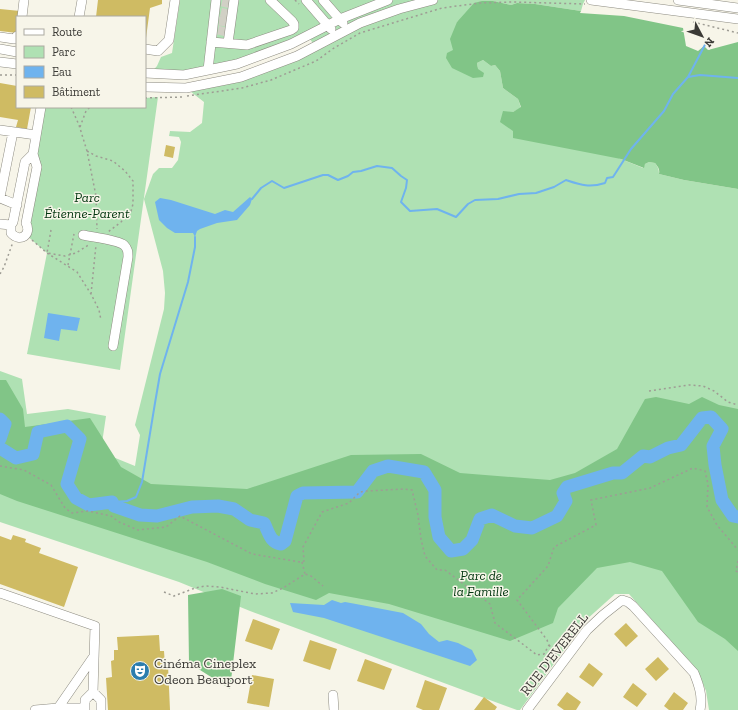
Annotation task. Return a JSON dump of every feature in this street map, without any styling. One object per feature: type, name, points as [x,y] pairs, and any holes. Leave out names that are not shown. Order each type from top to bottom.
[{"type":"street","points":[[22,16],[24,0]]},
{"type":"street","points":[[79,16],[82,0]]},
{"type":"street","points":[[146,49],[158,51],[169,40],[175,0]]},
{"type":"street","points":[[211,42],[247,45],[292,30],[294,28],[294,24],[292,21],[270,0]]},
{"type":"street","points":[[306,0],[335,35]]},
{"type":"street","points":[[323,0],[348,29]]},
{"type":"street","points":[[146,73],[184,75],[237,64],[291,44],[340,19],[388,0]]},
{"type":"street","points":[[146,87],[186,88],[241,77],[297,56],[360,23],[399,9],[433,0]]},
{"type":"street","points":[[678,0],[738,8]]},
{"type":"street","points":[[591,3],[738,19]]},
{"type":"street","points":[[224,15],[228,43]]},
{"type":"street","points":[[208,70],[211,42],[224,15]]},
{"type":"street","points":[[0,37],[14,39],[16,37]]},
{"type":"street","points":[[0,49],[16,52]]},
{"type":"street","points":[[0,62],[16,64]]},
{"type":"street","points":[[33,154],[26,162],[13,222],[11,225],[11,233],[15,237],[21,238],[26,235],[28,230],[26,223],[37,167],[33,154],[41,108]]},
{"type":"street","points":[[0,130],[36,135]]},
{"type":"street","points":[[13,132],[0,197],[17,205]]},
{"type":"street","points":[[0,224],[11,225]]},
{"type":"street","points":[[78,235],[123,244],[128,250],[113,346]]},
{"type":"street","points":[[0,593],[95,626],[94,692],[101,700],[101,710]]},
{"type":"street","name":"RUE D'EVERELL","points":[[527,710],[588,630],[603,615],[622,600],[633,606],[694,673],[701,695],[700,710]]},
{"type":"street","points":[[59,709],[94,656]]},
{"type":"street","points":[[39,710],[85,709],[85,700],[94,692]]},
{"type":"street","points":[[333,695],[334,710]]},
{"type":"path","points":[[334,48],[360,33],[442,8],[480,3],[591,3]]},
{"type":"path","points":[[693,22],[738,33]]},
{"type":"path","points":[[0,75],[16,76]]},
{"type":"path","points":[[71,108],[80,128],[87,151],[96,196],[97,239],[91,294]]},
{"type":"path","points":[[80,128],[86,111],[89,108]]},
{"type":"path","points":[[47,253],[65,256],[76,253],[121,222],[131,211],[133,204],[133,181],[125,171],[113,161],[96,156],[87,151]]},
{"type":"path","points":[[47,253],[51,230]]},
{"type":"path","points":[[26,235],[47,253],[77,272],[91,294],[99,310],[101,320]]},
{"type":"path","points":[[68,266],[70,255],[78,235]]},
{"type":"path","points":[[0,274],[15,237]]},
{"type":"path","points":[[650,391],[689,384],[703,386],[728,402],[738,405]]},
{"type":"path","points":[[0,466],[24,470],[51,485],[65,508],[72,514],[88,511],[111,516],[119,522],[138,530],[166,527],[180,516],[252,554],[302,562]]},
{"type":"path","points":[[563,662],[517,600],[548,566],[554,547],[596,524],[591,500],[650,488],[693,468],[705,471],[708,484],[707,507],[717,524],[738,550]]},
{"type":"path","points":[[305,574],[302,562],[304,561],[303,547],[322,512],[349,503],[360,492],[403,489],[412,490],[425,556],[437,570],[445,570],[490,604],[495,623],[537,655],[544,654],[549,645]]},
{"type":"path","points":[[738,561],[736,571],[738,572]]},
{"type":"path","points":[[305,574],[311,576],[323,586]]},
{"type":"path","points":[[164,592],[174,596],[205,586],[220,587],[255,594],[272,593],[305,574]]},
{"type":"green space","points":[[180,0],[585,0],[581,11],[535,4],[517,3],[511,5],[493,1],[457,22],[478,69],[477,63],[483,60],[491,66],[495,65],[500,71],[503,88],[518,99],[521,108],[513,112],[643,168],[645,164],[649,162],[655,163],[659,174],[684,180],[738,189],[738,710],[709,710],[706,691],[698,672],[629,594],[615,594],[586,620],[520,710],[517,710],[250,611],[179,582],[0,522],[0,371],[22,379],[27,414],[68,409],[106,416],[102,443],[108,455],[135,466],[140,435],[135,425],[164,309],[165,293],[163,271],[144,199],[153,174],[159,168],[172,168],[178,160],[181,142],[179,137],[169,136],[170,131],[190,132],[202,123],[204,102],[186,88],[241,77],[315,46],[307,35],[291,44],[184,75],[150,74],[157,66],[161,57],[172,53]]},
{"type":"green space","points":[[493,1],[511,5],[517,3],[535,4],[581,11],[580,13],[624,16],[683,28],[686,46],[698,51],[704,46],[708,50],[738,42],[738,189],[684,180],[659,174],[659,169],[655,163],[649,162],[645,164],[644,168],[621,159],[513,138],[513,131],[500,122],[503,111],[513,112],[521,107],[518,99],[503,88],[500,71],[495,65],[491,66],[483,60],[477,63],[478,69],[484,73],[483,77],[473,78],[452,68],[446,58],[447,53],[453,50],[450,39],[457,22],[474,3]]},
{"type":"green space","name":"Parc Étienne-Parent","points":[[158,97],[120,370],[27,354],[47,253],[26,235],[41,108],[146,108],[146,98]]},
{"type":"green space","name":"Parc de la Famille","points":[[0,380],[6,380],[23,409],[25,427],[90,418],[121,467],[151,484],[247,489],[351,455],[421,454],[460,473],[550,480],[575,473],[617,449],[645,399],[656,397],[689,404],[702,397],[719,405],[738,409],[738,651],[725,639],[698,622],[662,571],[630,562],[597,568],[558,608],[553,623],[510,641],[389,604],[329,593],[316,600],[265,584],[207,562],[17,501],[0,494]]},
{"type":"green space","points":[[222,589],[241,596],[230,689],[189,663],[188,595]]},
{"type":"water","points":[[250,197],[252,199],[250,205],[237,220],[217,223],[200,229],[197,231],[195,237],[193,233],[175,233],[167,228],[159,220],[155,202],[160,198],[171,200],[215,214],[225,210],[233,212]]},
{"type":"water","points":[[48,313],[80,318],[77,331],[61,329],[59,341],[44,338]]},
{"type":"water","points":[[332,600],[341,603],[345,602],[403,613],[421,624],[429,634],[439,642],[447,640],[458,643],[472,650],[477,660],[470,666],[324,618],[293,612],[290,603],[324,605]]},
{"type":"building","points":[[98,0],[162,0],[162,4],[150,8],[146,38],[146,16],[96,16]]},
{"type":"building","points":[[0,9],[20,11],[19,16],[16,16],[16,33],[0,31]]},
{"type":"building","points":[[0,83],[16,86],[16,108],[31,108],[27,129],[16,127],[18,120],[0,117]]},
{"type":"building","points":[[166,145],[175,147],[173,158],[164,156]]},
{"type":"building","points":[[13,535],[26,539],[25,542],[41,548],[39,553],[78,567],[64,607],[0,584],[0,536],[11,540]]},
{"type":"building","points":[[253,619],[280,629],[272,650],[245,641]]},
{"type":"building","points":[[626,623],[638,636],[626,647],[614,634]]},
{"type":"building","name":"Cinéma Cineplex Odeon Beauport","points":[[159,635],[160,651],[164,651],[165,665],[168,665],[170,710],[108,710],[106,678],[112,677],[111,661],[114,660],[114,650],[118,650],[117,637]]},
{"type":"building","points":[[310,640],[337,649],[330,670],[303,661]]},
{"type":"building","points":[[658,657],[669,669],[656,681],[645,669]]},
{"type":"building","points":[[365,659],[392,669],[384,690],[357,681]]},
{"type":"building","points":[[589,663],[603,674],[593,687],[579,677]]},
{"type":"building","points":[[252,675],[274,679],[269,707],[247,703]]},
{"type":"building","points":[[425,680],[447,688],[439,710],[423,710],[416,707]]},
{"type":"building","points":[[633,683],[647,694],[637,707],[623,697]]},
{"type":"building","points":[[567,692],[581,702],[576,710],[564,710],[557,705]]},
{"type":"building","points":[[674,692],[688,703],[683,710],[669,710],[664,706]]},
{"type":"building","points":[[484,697],[497,707],[495,710],[474,710]]},
{"type":"waterway","points":[[252,199],[261,188],[272,181],[284,188],[323,175],[328,175],[338,180],[353,172],[377,166],[392,168],[407,180],[401,202],[410,211],[437,209],[456,217],[468,204],[475,200],[498,199],[519,194],[536,193],[554,187],[566,180],[585,185],[605,183],[607,178],[613,177],[631,149],[664,111],[673,94],[688,77],[707,41]]},
{"type":"waterway","points":[[688,77],[700,75],[738,78]]},
{"type":"waterway","points":[[112,502],[127,501],[136,497],[142,482],[160,374],[188,282],[195,247],[195,237]]},
{"type":"waterway","points":[[0,448],[16,458],[33,454],[38,432],[67,426],[80,439],[67,484],[76,498],[89,505],[112,502],[114,506],[140,515],[157,516],[192,507],[218,506],[234,509],[250,520],[264,523],[272,539],[281,544],[285,541],[297,496],[303,493],[357,492],[373,471],[388,466],[424,472],[435,490],[435,517],[439,537],[451,551],[463,549],[472,540],[480,519],[492,515],[515,526],[532,528],[557,516],[566,501],[563,493],[567,487],[613,473],[622,473],[643,456],[650,457],[668,448],[681,445],[702,418],[711,417],[722,429],[713,446],[722,500],[733,516],[738,517]]},
{"type":"waterway","points":[[0,419],[5,424],[0,439]]},
{"type":"tunnel","points":[[222,2],[230,4]]},
{"type":"tunnel","points":[[221,12],[229,14]]},
{"type":"tunnel","points":[[219,21],[228,22]]},
{"type":"tunnel","points":[[218,30],[226,32]]},
{"type":"place","name":"Cinéma Cineplex Odeon Beauport","points":[[140,671]]}]
